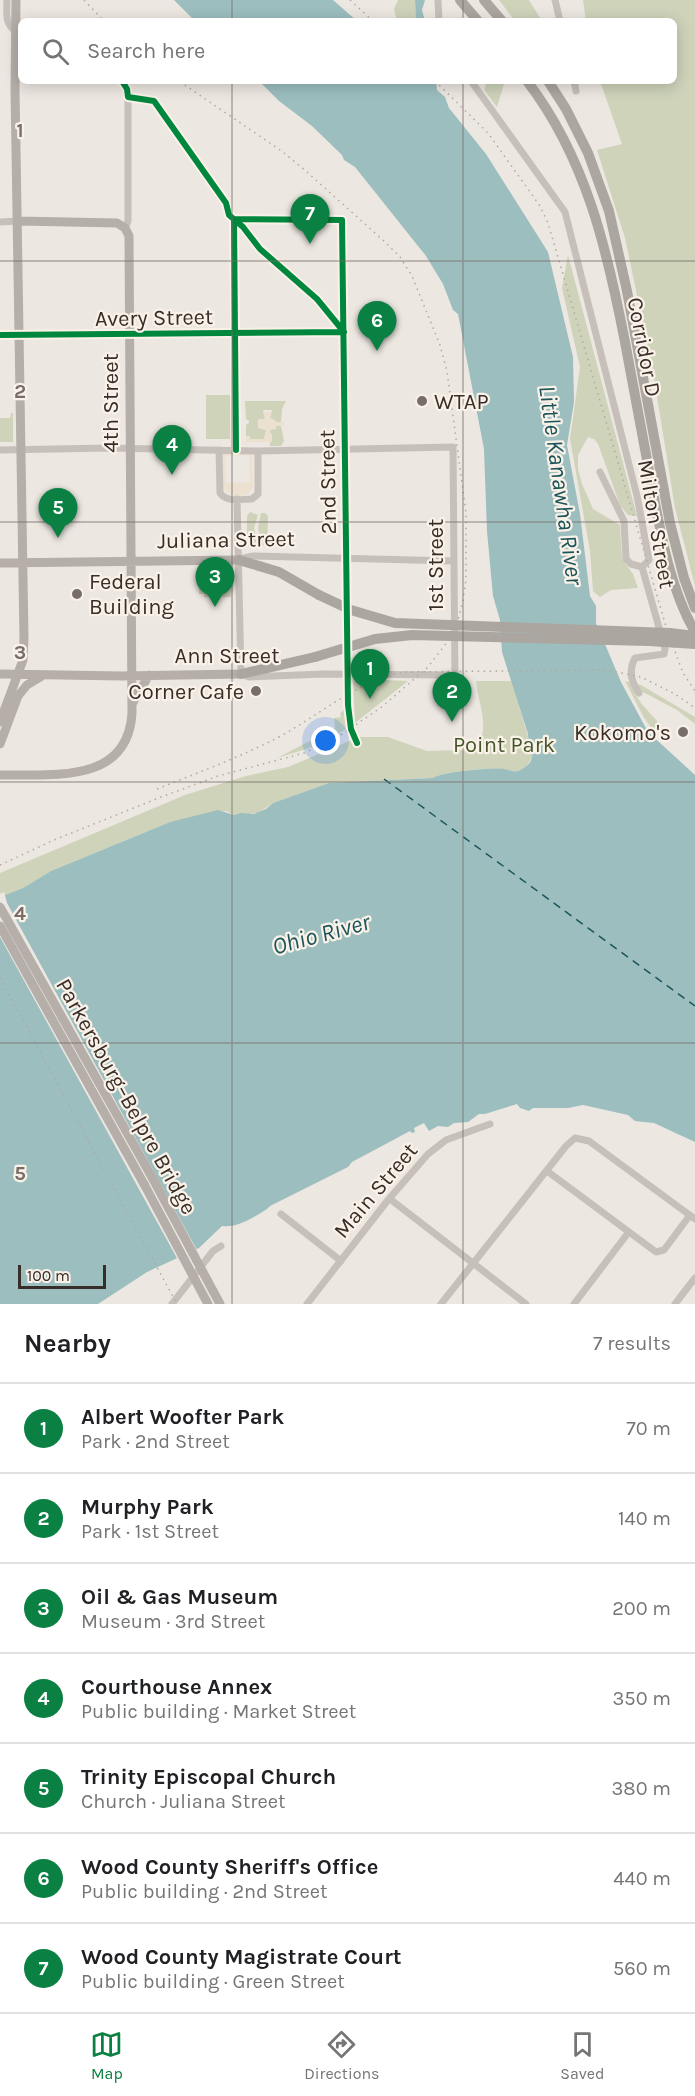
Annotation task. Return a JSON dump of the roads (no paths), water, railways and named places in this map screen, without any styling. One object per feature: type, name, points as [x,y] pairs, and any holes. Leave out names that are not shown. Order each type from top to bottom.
[{"type":"highway","points":[[460,0],[475,18]]},
{"type":"highway","points":[[484,0],[499,18]]},
{"type":"highway","name":"Corridor D","points":[[529,84],[556,124],[568,147],[582,177],[596,217],[621,322],[662,538],[674,580],[695,634]]},
{"type":"highway","name":"Corridor D","points":[[550,84],[585,145],[609,211],[627,291],[670,523],[684,578],[695,608]]},
{"type":"highway","points":[[238,560],[279,572],[319,595],[364,615],[395,623],[695,634]]},
{"type":"highway","points":[[241,674],[315,657],[375,639],[412,634],[695,644]]},
{"type":"main road","points":[[0,744],[7,701],[23,660],[19,221],[16,174],[16,0]]},
{"type":"main road","points":[[19,221],[117,223],[125,228]]},
{"type":"main road","name":"4th Street","points":[[125,228],[129,236],[130,676],[132,706]]},
{"type":"main road","name":"Juliana Street","points":[[0,563],[238,560]]},
{"type":"main road","points":[[23,660],[30,674]]},
{"type":"main road","name":"Ann Street","points":[[0,674],[130,676],[241,674]]},
{"type":"main road","points":[[0,775],[56,775],[84,771],[99,766],[117,753],[127,737],[132,706],[149,675]]},
{"type":"main road","points":[[3,725],[18,696],[27,685],[42,676]]},
{"type":"main road","points":[[0,690],[7,701]]},
{"type":"main road","name":"Parkersburg–Belpre Bridge","points":[[0,907],[153,1179],[220,1304]]},
{"type":"main road","name":"Parkersburg–Belpre Bridge","points":[[0,926],[208,1304]]},
{"type":"street","points":[[7,0],[7,21],[9,27],[15,31]]},
{"type":"street","points":[[438,0],[439,18]]},
{"type":"street","points":[[555,0],[559,18]]},
{"type":"street","name":"Milton Street","points":[[473,84],[565,212],[637,496],[649,560],[642,567],[665,649],[664,654],[635,658],[631,677],[639,693]]},
{"type":"street","points":[[575,84],[576,91]]},
{"type":"street","name":"4th Street","points":[[125,228],[128,221],[128,97]]},
{"type":"street","name":"2nd Street","points":[[235,333],[234,219],[342,220],[348,705],[351,729],[357,743]]},
{"type":"street","points":[[0,222],[19,221]]},
{"type":"street","name":"Avery Street","points":[[0,335],[344,332]]},
{"type":"street","points":[[235,333],[236,450]]},
{"type":"street","name":"1st Street","points":[[345,449],[453,447],[454,678]]},
{"type":"street","points":[[0,450],[345,449]]},
{"type":"street","points":[[219,450],[220,493],[227,499],[252,499],[258,494],[258,451]]},
{"type":"street","points":[[600,472],[624,521],[626,559],[631,564],[642,567]]},
{"type":"street","points":[[237,499],[241,674]]},
{"type":"street","name":"Juliana Street","points":[[238,560],[253,556],[453,561]]},
{"type":"street","name":"Ann Street","points":[[241,674],[249,677],[348,674],[454,678]]},
{"type":"street","name":"Main Street","points":[[307,1304],[428,1154],[439,1144],[455,1136],[490,1124]]},
{"type":"street","points":[[441,1304],[473,1263],[547,1171],[573,1139],[589,1140],[692,1217],[662,1251],[653,1251],[547,1171]]},
{"type":"street","points":[[390,1199],[526,1304]]},
{"type":"street","points":[[281,1214],[340,1261]]},
{"type":"street","points":[[574,1304],[628,1233]]},
{"type":"street","points":[[172,1304],[213,1251],[221,1246]]},
{"type":"street","points":[[675,1304],[695,1278]]},
{"type":"water","points":[[174,0],[333,0],[354,18],[192,18]]},
{"type":"water","points":[[415,0],[425,0],[422,10],[424,18],[416,18]]},
{"type":"water","points":[[262,84],[436,84],[437,90],[445,97],[449,108],[486,154],[548,252],[573,357],[574,402],[567,445],[580,514],[590,596],[596,606],[596,623],[621,682],[648,732],[695,775],[695,1142],[654,1123],[635,1121],[628,1115],[583,1105],[568,1108],[533,1108],[529,1111],[520,1108],[517,1104],[479,1114],[468,1122],[454,1123],[448,1127],[438,1126],[429,1131],[424,1123],[414,1128],[415,1132],[410,1131],[352,1162],[348,1167],[270,1206],[240,1224],[222,1226],[199,1248],[147,1272],[98,1304],[0,1304],[0,897],[23,888],[51,871],[170,822],[218,810],[234,815],[254,814],[273,803],[329,783],[433,778],[479,769],[518,771],[529,763],[532,755],[528,734],[502,652],[500,620],[493,596],[487,531],[484,449],[458,314],[453,310],[443,284],[426,256],[355,167],[344,160],[342,155],[312,126],[279,101]]},
{"type":"railway","points":[[84,0],[101,18]]},
{"type":"railway","points":[[350,0],[370,18]]},
{"type":"railway","points":[[0,865],[54,840],[161,797],[218,776],[304,753],[335,739],[383,706],[428,667],[448,641],[459,617],[463,600],[466,579],[466,513],[447,371],[440,345],[412,276],[400,257],[385,242],[307,172],[283,152],[183,84]]},
{"type":"railway","points":[[438,84],[488,133],[540,206],[548,223],[667,630],[683,673],[695,691]]},
{"type":"railway","points":[[157,789],[277,738],[353,692],[385,677],[403,672],[607,670],[641,677],[675,694],[695,708]]},
{"type":"railway","points":[[0,978],[177,1304]]},
{"type":"place","name":"Wood County Magistrate Court","points":[[310,244]]},
{"type":"place","name":"Wood County Sheriff's Office","points":[[377,351]]},
{"type":"place","name":"WTAP","points":[[422,401]]},
{"type":"place","name":"Courthouse Annex","points":[[172,475]]},
{"type":"place","name":"Trinity Episcopal Church","points":[[58,538]]},
{"type":"place","name":"Federal Building","points":[[77,594]]},
{"type":"place","name":"Oil & Gas Museum","points":[[215,607]]},
{"type":"place","name":"Corner Cafe","points":[[256,691]]},
{"type":"place","name":"Albert Woofter Park","points":[[370,699]]},
{"type":"place","name":"Murphy Park","points":[[452,722]]},
{"type":"place","name":"Kokomo's","points":[[683,732]]},
{"type":"water label","name":"Little Kanawha River","points":[[561,485]]},
{"type":"water label","name":"Ohio River","points":[[321,934]]},
{"type":"park label","name":"Point Park","points":[[504,744]]}]
